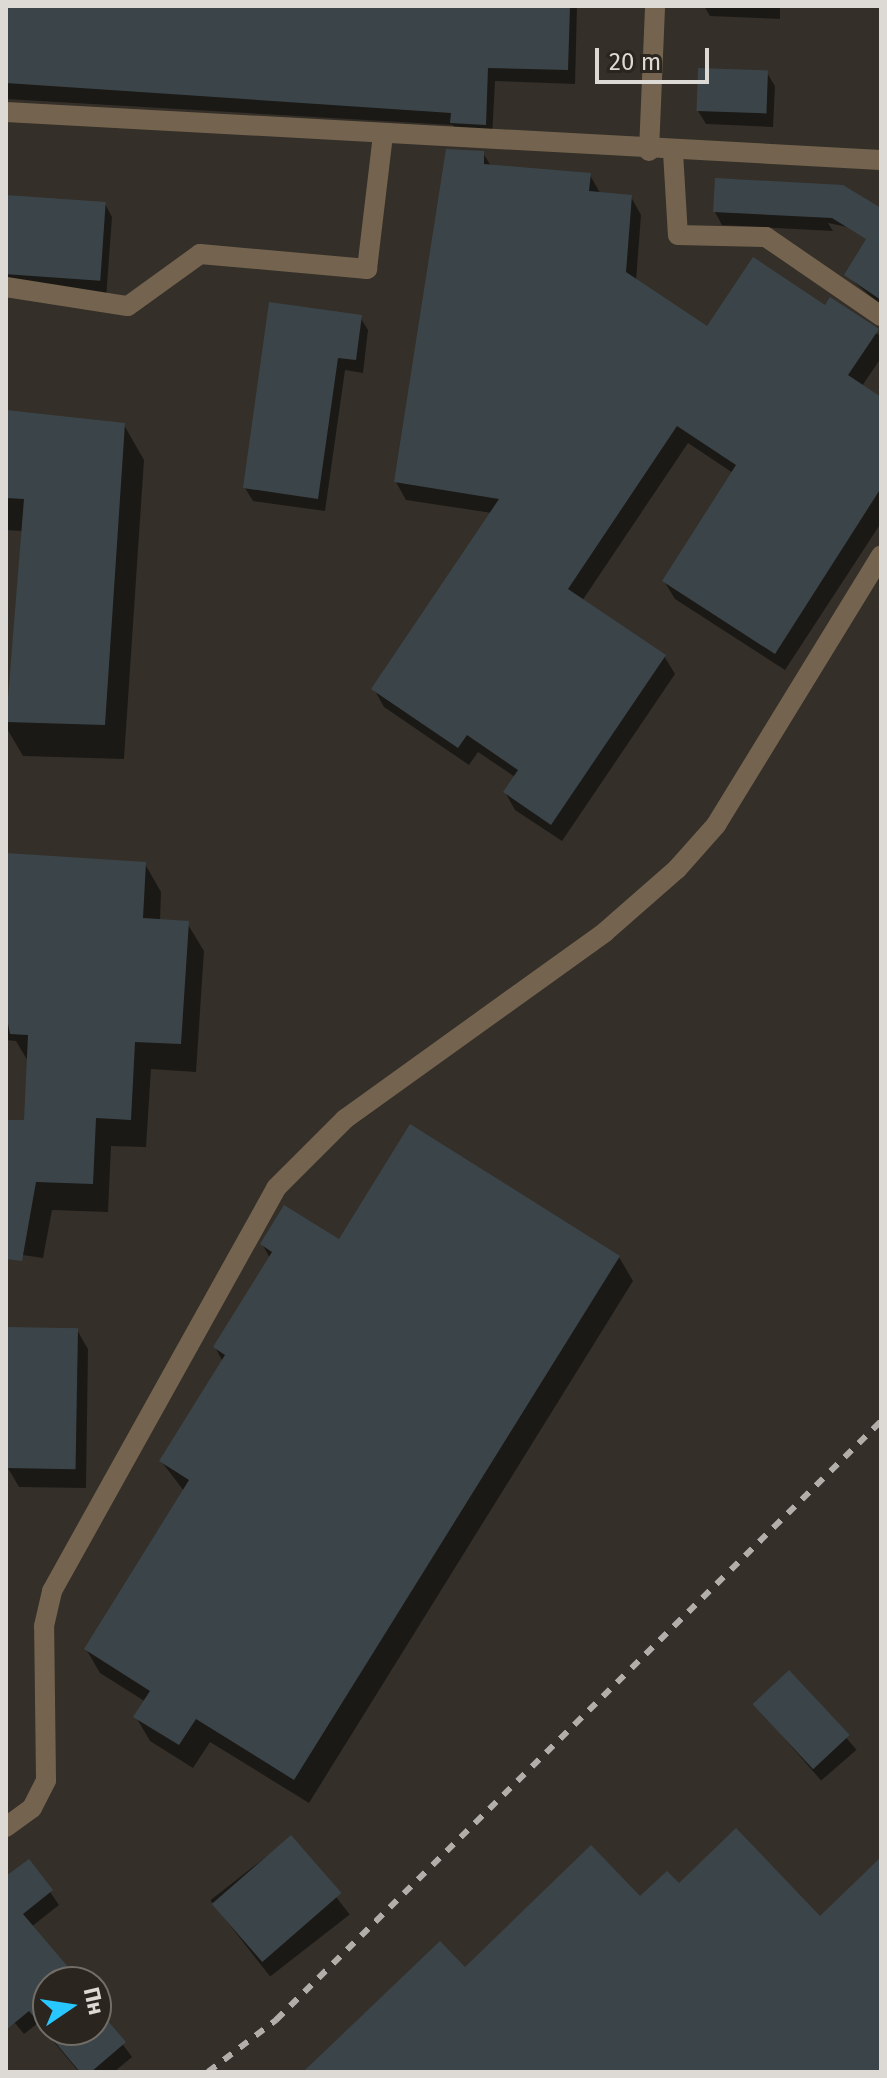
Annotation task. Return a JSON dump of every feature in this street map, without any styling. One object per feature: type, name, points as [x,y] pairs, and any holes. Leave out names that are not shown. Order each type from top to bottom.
[{"type":"lane","points":[[649,151],[655,6]]},
{"type":"lane","points":[[6,112],[649,151],[881,160]]},
{"type":"lane","points":[[6,287],[128,306],[200,254],[367,269],[383,135]]},
{"type":"lane","points":[[673,152],[678,235],[766,237],[881,316]]},
{"type":"lane","points":[[6,1827],[32,1808],[46,1780],[44,1626],[52,1591],[276,1188],[345,1119],[605,932],[677,869],[716,825],[881,556]]},
{"type":"building","points":[[6,6],[570,6],[568,70],[488,68],[486,125],[450,123],[451,113],[6,83]]},
{"type":"building","points":[[698,68],[768,70],[766,113],[696,111]]},
{"type":"building","points":[[446,149],[484,151],[484,164],[591,173],[589,191],[632,195],[626,272],[707,326],[753,257],[825,305],[830,297],[879,329],[848,375],[881,397],[881,488],[775,654],[662,581],[736,465],[677,426],[568,589],[666,655],[551,825],[503,792],[518,770],[467,735],[458,748],[371,689],[499,499],[394,482]]},
{"type":"building","points":[[715,178],[843,185],[881,208],[881,300],[844,275],[866,239],[832,218],[713,212]]},
{"type":"building","points":[[6,195],[106,202],[100,281],[6,274]]},
{"type":"building","points":[[269,302],[362,315],[356,360],[338,358],[318,499],[243,488]]},
{"type":"building","points":[[6,410],[125,423],[105,725],[6,722],[24,499],[6,498]]},
{"type":"building","points":[[6,853],[146,862],[143,918],[189,921],[181,1044],[135,1042],[131,1120],[96,1118],[93,1184],[36,1182],[22,1261],[6,1259],[6,1120],[24,1120],[28,1035],[10,1034],[6,1013]]},
{"type":"building","points":[[410,1124],[620,1256],[294,1780],[196,1719],[179,1745],[133,1717],[150,1691],[84,1649],[189,1480],[159,1461],[225,1355],[213,1347],[272,1252],[260,1244],[284,1205],[339,1239]]},
{"type":"building","points":[[8,1327],[78,1328],[76,1469],[6,1468]]},
{"type":"building","points":[[789,1670],[850,1735],[813,1769],[752,1704]]},
{"type":"building","points":[[736,1828],[820,1916],[881,1857],[881,2072],[303,2072],[440,1941],[465,1967],[591,1845],[640,1896],[667,1871],[679,1883]]},
{"type":"building","points":[[291,1835],[342,1893],[262,1962],[212,1904]]},
{"type":"building","points":[[29,1859],[53,1890],[23,1914],[67,1966],[32,1966],[32,2015],[29,2011],[6,2030],[6,1876]]},
{"type":"building","points":[[112,2026],[126,2042],[91,2072],[80,2072],[58,2046],[112,2046]]},
{"type":"railway","points":[[208,2072],[276,2020],[881,1421]]}]
